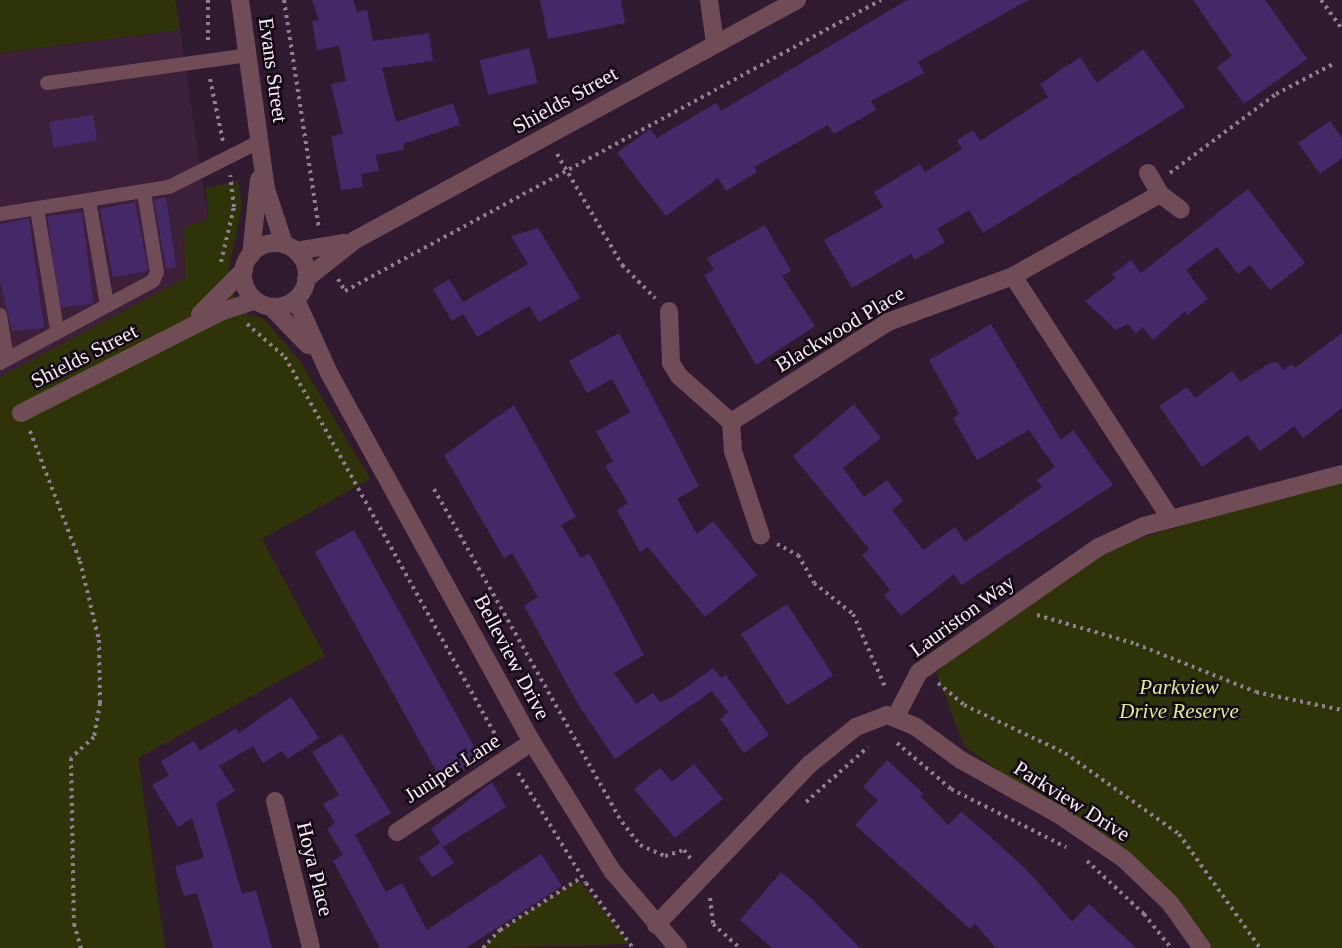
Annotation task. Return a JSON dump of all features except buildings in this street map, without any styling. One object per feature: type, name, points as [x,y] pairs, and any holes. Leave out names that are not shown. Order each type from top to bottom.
[{"type":"street","name":"Evans Street","points":[[240,0],[266,189],[290,248]]},
{"type":"street","points":[[709,0],[715,43]]},
{"type":"street","name":"Shields Street","points":[[306,279],[355,240],[797,0]]},
{"type":"street","name":"Evans Street","points":[[247,263],[261,144]]},
{"type":"street","points":[[1155,184],[1181,210]]},
{"type":"street","name":"Blackwood Place","points":[[731,422],[888,322],[1013,276],[1155,184]]},
{"type":"street","name":"Shields Street","points":[[290,248],[355,240]]},
{"type":"street","points":[[270,243],[290,248],[306,279],[296,300],[262,304],[243,282],[247,263],[270,243]]},
{"type":"street","name":"Shields Street","points":[[168,339],[216,301],[247,263]]},
{"type":"street","points":[[1013,276],[1170,518]]},
{"type":"street","name":"Belleview Drive","points":[[296,300],[329,373],[532,742],[613,872],[678,948]]},
{"type":"street","name":"Shields Street","points":[[21,412],[168,339],[262,304]]},
{"type":"street","name":"Belleview Drive","points":[[262,304],[329,373]]},
{"type":"street","points":[[669,311],[671,363],[679,376],[731,422],[733,450],[761,536]]},
{"type":"street","name":"Lauriston Way","points":[[886,723],[922,669],[1100,547],[1170,518],[1342,474]]},
{"type":"street","points":[[656,925],[810,764],[856,727],[886,723]]},
{"type":"street","name":"Parkview Drive","points":[[886,723],[1124,859],[1170,903],[1202,948]]},
{"type":"street","name":"Juniper Lane","points":[[397,832],[532,742]]},
{"type":"street","name":"Hoya Place","points":[[275,801],[311,948]]},
{"type":"lane","points":[[47,82],[248,55]]},
{"type":"lane","points":[[0,214],[144,193],[169,187],[261,144]]},
{"type":"lane","points":[[0,315],[4,361],[57,330],[153,281],[157,272],[144,193]]},
{"type":"lane","points":[[89,201],[107,304]]},
{"type":"lane","points":[[37,208],[57,330]]},
{"type":"path","points":[[1321,0],[1342,29]]},
{"type":"path","points":[[1155,184],[1276,94],[1335,63]]},
{"type":"path","points":[[544,137],[583,192],[622,265],[669,311]]},
{"type":"path","points":[[21,412],[80,561],[99,640],[100,703],[94,737],[71,758],[74,924],[81,948]]},
{"type":"path","points":[[434,489],[622,822],[640,845],[665,856],[684,850],[720,886],[710,896],[713,924],[740,948]]},
{"type":"path","points":[[761,536],[798,555],[814,584],[853,614],[878,666],[886,723],[951,789],[1069,849]]},
{"type":"path","points":[[1011,608],[1136,644],[1256,692],[1342,710]]},
{"type":"path","points":[[922,669],[964,705],[1065,753],[1179,834],[1260,948]]},
{"type":"path","points":[[803,804],[886,723]]},
{"type":"path","points":[[1079,854],[1144,914],[1171,948]]},
{"type":"path","points":[[483,948],[500,930],[582,877]]},
{"type":"shaded area","points":[[180,30],[208,219],[183,228],[185,278],[0,377],[0,53]]},
{"type":"green space","points":[[0,0],[175,0],[180,30],[0,53]]},
{"type":"green space","points":[[238,181],[242,204],[228,273],[235,298],[247,314],[263,318],[300,361],[370,479],[262,539],[325,656],[138,758],[165,948],[0,948],[0,377],[185,278],[183,228],[208,219],[206,188]]},
{"type":"green space","name":"Parkview Drive Reserve","points":[[1342,477],[1342,948],[1202,948],[1134,867],[964,746],[936,672],[1109,548]]},
{"type":"green space","points":[[578,879],[630,944],[483,948],[500,930]]}]
